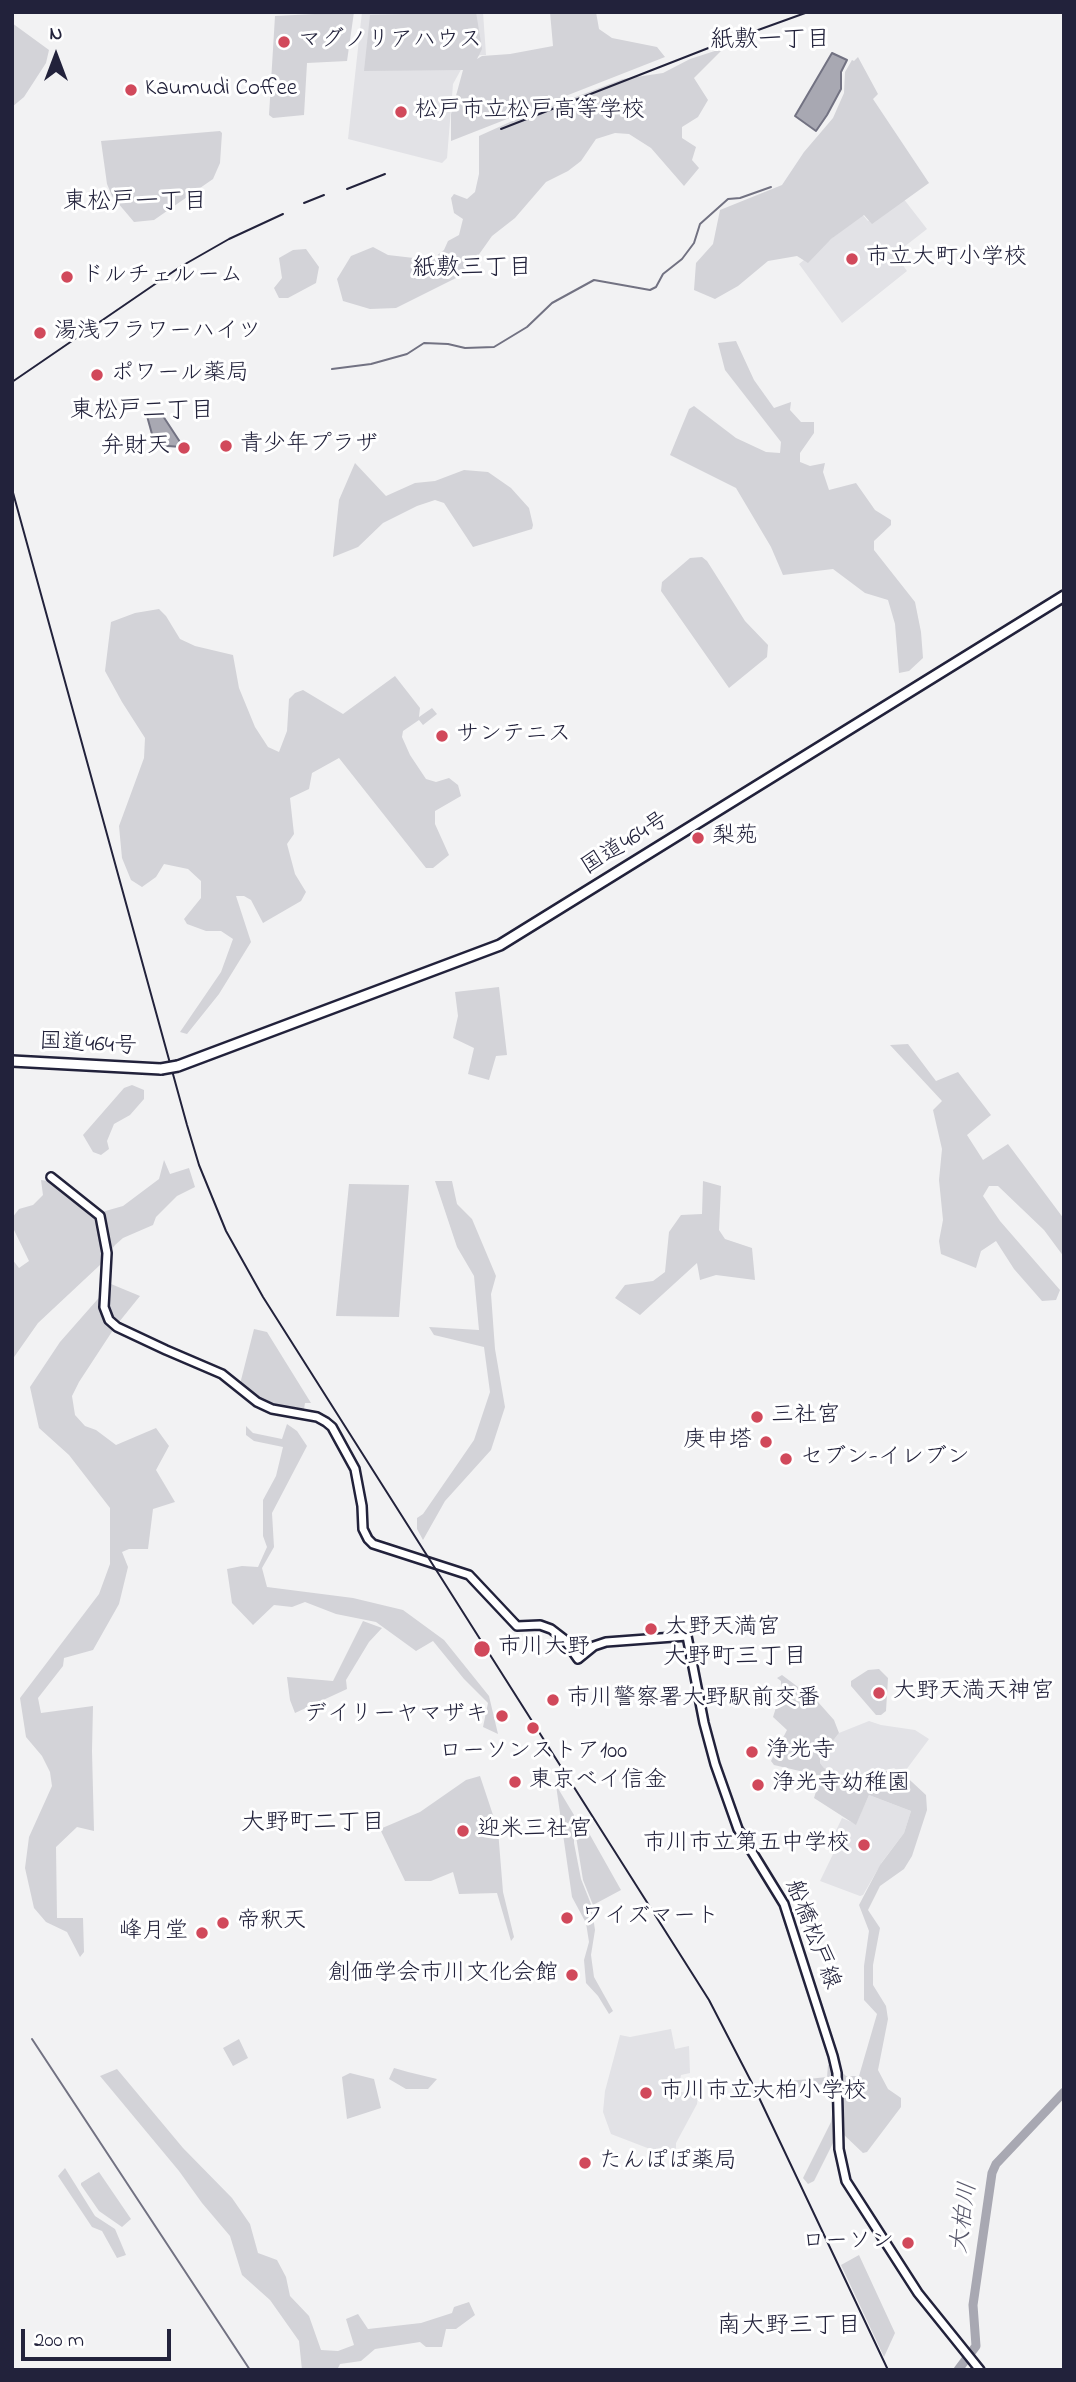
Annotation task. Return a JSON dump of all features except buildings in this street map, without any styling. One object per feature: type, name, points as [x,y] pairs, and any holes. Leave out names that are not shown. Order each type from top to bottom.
[{"type":"highway","name":"国道464号","points":[[12,1061],[161,1069],[178,1066],[500,944],[1064,596]]},
{"type":"main road","name":"船橋松戸線","points":[[51,1177],[100,1216],[107,1253],[104,1307],[109,1320],[142,1339],[222,1374],[257,1402],[272,1409],[317,1417],[326,1422],[344,1446],[355,1469],[363,1529],[373,1544],[469,1575],[517,1626],[540,1625],[551,1629],[564,1639],[578,1659],[594,1646],[606,1642],[687,1636],[715,1764],[738,1829],[784,1905],[833,2056],[837,2073],[840,2158],[846,2182],[918,2293],[980,2370]]},
{"type":"shaded area","points":[[354,12],[347,61],[307,63],[304,115],[273,118],[269,115],[275,16]]},
{"type":"shaded area","name":"松戸市立松戸高等学校","points":[[362,12],[483,12],[486,55],[480,55],[463,66],[453,84],[447,158],[442,163],[348,139]]},
{"type":"shaded area","points":[[476,12],[482,49],[477,59],[482,56],[553,46],[550,12],[596,12],[599,29],[612,38],[657,47],[665,57],[451,141],[451,114],[463,70],[364,71],[370,15]]},
{"type":"shaded area","points":[[12,23],[49,50],[46,63],[24,97],[12,107]]},
{"type":"shaded area","points":[[724,48],[694,78],[708,100],[698,117],[682,127],[682,138],[696,147],[692,160],[699,168],[684,186],[651,148],[629,134],[615,133],[596,139],[581,161],[546,182],[515,218],[492,236],[475,260],[456,278],[396,308],[370,309],[343,301],[337,279],[351,256],[373,247],[388,255],[431,260],[444,250],[448,241],[459,235],[463,219],[454,213],[451,198],[454,194],[467,199],[475,192],[479,174],[479,136],[623,79],[663,73],[690,59]]},
{"type":"shaded area","points":[[832,53],[847,60],[841,72],[841,89],[816,131],[795,116]]},
{"type":"shaded area","points":[[858,57],[878,94],[873,99],[929,183],[872,224],[864,215],[831,239],[808,263],[797,256],[768,261],[738,286],[715,299],[694,290],[696,263],[713,244],[720,210],[782,185],[804,152],[833,118],[844,93],[845,72],[852,60]]},
{"type":"shaded area","points":[[220,131],[220,163],[213,179],[154,220],[134,222],[112,196],[107,184],[101,141]]},
{"type":"shaded area","name":"市立大町小学校","points":[[903,198],[927,229],[895,254],[907,271],[842,323],[799,264],[862,214],[868,221]]},
{"type":"shaded area","points":[[306,249],[319,267],[316,283],[288,298],[279,298],[274,288],[282,278],[279,258],[293,250]]},
{"type":"shaded area","points":[[736,341],[754,380],[774,408],[791,402],[790,410],[801,422],[814,422],[814,433],[800,453],[800,462],[810,466],[825,463],[823,472],[829,490],[856,483],[875,510],[891,520],[891,525],[874,541],[874,550],[915,602],[923,658],[909,671],[899,673],[895,624],[888,600],[865,593],[833,569],[783,575],[771,547],[736,488],[670,455],[689,409],[694,406],[736,438],[766,452],[780,453],[781,442],[725,370],[718,343]]},
{"type":"shaded area","points":[[161,413],[181,447],[155,445],[147,416]]},
{"type":"shaded area","points":[[355,463],[386,496],[415,483],[435,481],[464,470],[488,472],[511,488],[529,508],[532,529],[473,547],[444,503],[435,500],[383,523],[358,547],[333,557],[339,500]]},
{"type":"shaded area","points":[[702,557],[745,621],[768,645],[767,657],[729,688],[661,591],[662,582],[690,558]]},
{"type":"shaded area","points":[[159,609],[180,639],[195,646],[233,655],[239,688],[255,727],[268,747],[279,752],[287,731],[289,699],[295,693],[303,690],[343,714],[395,676],[420,708],[419,717],[432,708],[437,714],[423,725],[419,720],[403,731],[402,737],[410,755],[426,779],[436,782],[449,778],[458,785],[461,796],[435,811],[435,824],[449,855],[433,868],[426,868],[339,758],[312,773],[309,789],[290,798],[294,834],[287,844],[295,874],[306,892],[301,901],[263,923],[251,900],[236,896],[251,942],[219,994],[187,1034],[180,1032],[221,972],[233,939],[221,931],[206,931],[187,924],[184,919],[201,898],[201,881],[188,869],[164,864],[156,877],[142,887],[131,880],[122,858],[119,826],[144,758],[145,738],[105,671],[111,622],[135,613]]},
{"type":"shaded area","points":[[499,987],[507,1055],[496,1056],[489,1080],[468,1074],[474,1048],[453,1038],[458,1016],[455,992]]},
{"type":"shaded area","points":[[908,1044],[936,1081],[958,1072],[991,1115],[967,1135],[983,1160],[1008,1144],[1064,1219],[1064,1257],[1044,1230],[998,1186],[989,1186],[983,1196],[1000,1221],[1060,1290],[1056,1300],[1042,1301],[1014,1269],[996,1241],[981,1251],[976,1268],[941,1254],[939,1241],[943,1220],[939,1180],[942,1149],[933,1110],[942,1101],[890,1045]]},
{"type":"shaded area","points":[[132,1085],[144,1090],[144,1099],[130,1115],[114,1124],[107,1141],[109,1149],[101,1155],[93,1152],[83,1135],[124,1088]]},
{"type":"shaded area","points":[[164,1160],[170,1174],[189,1168],[195,1187],[177,1196],[156,1217],[153,1225],[123,1238],[115,1245],[100,1265],[38,1323],[12,1360],[12,1259],[19,1268],[29,1261],[14,1230],[12,1218],[19,1209],[33,1205],[43,1195],[41,1180],[48,1181],[56,1176],[60,1182],[74,1189],[102,1212],[123,1206],[159,1179]]},
{"type":"shaded area","points":[[435,1181],[452,1181],[457,1204],[472,1219],[496,1276],[491,1294],[495,1349],[505,1407],[491,1450],[445,1501],[423,1540],[417,1529],[417,1518],[423,1514],[474,1440],[490,1392],[484,1347],[434,1335],[429,1327],[479,1330],[474,1276],[457,1247]]},
{"type":"shaded area","points":[[703,1181],[721,1186],[719,1230],[725,1239],[752,1248],[755,1280],[716,1275],[700,1280],[697,1263],[640,1315],[615,1298],[625,1285],[653,1281],[665,1272],[669,1232],[681,1215],[702,1214]]},
{"type":"shaded area","points":[[349,1184],[409,1185],[399,1317],[336,1316]]},
{"type":"shaded area","points":[[111,1284],[140,1296],[115,1327],[79,1382],[72,1396],[75,1415],[85,1426],[96,1430],[116,1445],[156,1428],[169,1446],[156,1470],[175,1502],[153,1509],[148,1549],[129,1549],[122,1552],[128,1567],[119,1604],[93,1650],[64,1658],[63,1666],[38,1698],[41,1713],[93,1706],[94,1831],[77,1827],[56,1847],[57,1918],[83,1918],[84,1952],[80,1957],[67,1932],[46,1922],[34,1908],[25,1868],[29,1837],[52,1786],[50,1772],[42,1756],[26,1737],[20,1698],[99,1594],[110,1564],[110,1508],[69,1455],[39,1428],[30,1387],[60,1342]]},
{"type":"shaded area","points":[[254,1329],[267,1332],[311,1403],[305,1403],[304,1409],[278,1406],[264,1401],[240,1384]]},
{"type":"shaded area","points":[[287,1424],[297,1431],[307,1446],[272,1513],[274,1547],[262,1568],[267,1587],[353,1598],[403,1610],[444,1640],[489,1696],[498,1734],[483,1727],[488,1703],[433,1641],[416,1651],[376,1622],[336,1614],[305,1602],[292,1607],[274,1605],[253,1625],[232,1603],[227,1569],[258,1567],[267,1547],[263,1536],[263,1500],[276,1476],[283,1447],[254,1441],[246,1435],[246,1426],[253,1433],[282,1439]]},
{"type":"shaded area","points":[[363,1621],[382,1628],[369,1642],[346,1680],[347,1689],[295,1713],[287,1677],[333,1681]]},
{"type":"shaded area","points":[[879,1669],[888,1678],[886,1711],[876,1715],[851,1686],[851,1681],[868,1670]]},
{"type":"shaded area","points":[[782,1675],[818,1702],[834,1720],[839,1733],[820,1757],[824,1768],[848,1778],[898,1769],[926,1795],[927,1810],[912,1856],[904,1869],[880,1886],[868,1910],[880,1928],[873,1965],[873,1985],[886,2006],[888,2019],[878,2070],[888,2089],[901,2098],[901,2107],[867,2152],[863,2153],[843,2134],[836,2137],[814,2181],[808,2184],[803,2178],[831,2122],[834,2100],[832,2083],[787,2089],[789,2081],[827,2077],[828,2065],[835,2065],[846,2076],[859,2076],[877,2014],[864,2000],[864,1966],[869,1931],[859,1905],[880,1865],[904,1833],[911,1811],[869,1795],[856,1825],[814,1798],[821,1776],[774,1765],[771,1761],[787,1730],[773,1717],[781,1692],[781,1681],[777,1678]]},
{"type":"shaded area","points":[[869,1721],[915,1730],[929,1739],[903,1774],[894,1768],[848,1778],[824,1768],[820,1763],[821,1755],[839,1733]]},
{"type":"shaded area","points":[[480,1776],[498,1830],[503,1892],[514,1937],[511,1941],[497,1893],[459,1894],[453,1872],[431,1881],[405,1881],[380,1829],[420,1812],[466,1780]]},
{"type":"shaded area","points":[[556,1785],[574,1815],[574,1820],[581,1819],[621,1890],[593,1905],[583,1880],[574,1824],[574,1843],[581,1879],[591,1904],[595,1930],[591,1955],[594,1977],[613,2011],[609,2014],[586,1983],[584,1960],[589,1942],[586,1923],[572,1897]]},
{"type":"shaded area","name":"市川市立第五中学校","points":[[869,1795],[911,1811],[904,1833],[860,1896],[820,1881],[835,1850],[833,1837],[842,1818],[856,1824]]},
{"type":"shaded area","name":"市川市立大柏小学校","points":[[671,2029],[675,2049],[689,2046],[690,2073],[681,2075],[678,2091],[698,2096],[697,2104],[676,2143],[676,2157],[662,2149],[650,2149],[611,2134],[603,2112],[605,2091],[620,2035],[630,2037]]},
{"type":"shaded area","points":[[239,2039],[248,2058],[233,2066],[223,2048]]},
{"type":"shaded area","points":[[394,2068],[437,2079],[428,2089],[406,2089],[389,2079]]},
{"type":"shaded area","points":[[117,2069],[183,2148],[232,2198],[250,2224],[258,2253],[277,2260],[286,2277],[290,2296],[309,2316],[321,2350],[338,2351],[354,2345],[346,2319],[358,2314],[368,2329],[421,2323],[452,2313],[454,2307],[469,2302],[475,2315],[456,2329],[446,2329],[442,2347],[426,2347],[420,2342],[375,2349],[361,2361],[340,2364],[337,2370],[302,2370],[299,2341],[270,2300],[242,2275],[230,2236],[100,2076]]},
{"type":"shaded area","points":[[350,2073],[374,2079],[381,2108],[347,2119],[342,2077]]},
{"type":"shaded area","points":[[65,2168],[95,2216],[115,2229],[126,2255],[117,2258],[102,2231],[92,2227],[58,2176]]},
{"type":"shaded area","points":[[99,2172],[131,2219],[122,2227],[99,2211],[81,2185]]},
{"type":"shaded area","points":[[859,2255],[895,2333],[884,2357],[841,2265]]},
{"type":"waterway","points":[[332,369],[371,364],[407,354],[424,343],[465,348],[494,347],[527,327],[552,303],[594,280],[650,290],[656,287],[663,274],[682,259],[694,243],[700,224],[728,199],[740,198],[771,187]]},
{"type":"waterway","points":[[32,2039],[250,2370]]},
{"type":"waterway","name":"大柏川","points":[[958,2370],[976,2346],[973,2305],[992,2173],[996,2164],[1064,2092]]},
{"type":"railway","points":[[501,129],[808,12]]},
{"type":"railway","points":[[347,189],[385,174]]},
{"type":"railway","points":[[304,203],[324,195]]},
{"type":"railway","points":[[12,382],[180,267],[229,239],[283,214]]},
{"type":"railway","points":[[12,489],[187,1125],[199,1165],[226,1231],[263,1297],[709,2000],[754,2087],[888,2370]]},
{"type":"place","name":"マグノリアハウス","points":[[284,42]]},
{"type":"place","name":"Kaumudi Coffee","points":[[131,90]]},
{"type":"place","name":"松戸市立松戸高等学校","points":[[401,112]]},
{"type":"place","name":"市立大町小学校","points":[[852,259]]},
{"type":"place","name":"ドルチェルーム","points":[[67,277]]},
{"type":"place","name":"湯浅フラワーハイツ","points":[[40,333]]},
{"type":"place","name":"ポワール薬局","points":[[97,375]]},
{"type":"place","name":"青少年プラザ","points":[[226,446]]},
{"type":"place","name":"弁財天","points":[[184,448]]},
{"type":"place","name":"サンテニス","points":[[442,736]]},
{"type":"place","name":"梨苑","points":[[698,838]]},
{"type":"place","name":"三社宮","points":[[757,1417]]},
{"type":"place","name":"庚申塔","points":[[766,1442]]},
{"type":"place","name":"セブン-イレブン","points":[[786,1459]]},
{"type":"place","name":"大野天満宮","points":[[651,1629]]},
{"type":"place","name":"市川大野","points":[[482,1649]]},
{"type":"place","name":"大野天満天神宮","points":[[879,1693]]},
{"type":"place","name":"市川警察署大野駅前交番","points":[[553,1700]]},
{"type":"place","name":"デイリーヤマザキ","points":[[502,1716]]},
{"type":"place","name":"ローソンストア100","points":[[533,1728]]},
{"type":"place","name":"浄光寺","points":[[752,1752]]},
{"type":"place","name":"東京ベイ信金","points":[[515,1782]]},
{"type":"place","name":"浄光寺幼稚園","points":[[758,1785]]},
{"type":"place","name":"迎米三社宮","points":[[463,1831]]},
{"type":"place","name":"市川市立第五中学校","points":[[864,1845]]},
{"type":"place","name":"ワイズマート","points":[[567,1918]]},
{"type":"place","name":"帝釈天","points":[[223,1923]]},
{"type":"place","name":"峰月堂","points":[[202,1933]]},
{"type":"place","name":"創価学会市川文化会館","points":[[572,1975]]},
{"type":"place","name":"市川市立大柏小学校","points":[[646,2093]]},
{"type":"place","name":"たんぽぽ薬局","points":[[585,2163]]},
{"type":"place","name":"ローソン","points":[[908,2243]]},
{"type":"district","name":"紙敷一丁目","points":[[770,42]]},
{"type":"district","name":"東松戸一丁目","points":[[135,204]]},
{"type":"district","name":"紙敷三丁目","points":[[472,270]]},
{"type":"district","name":"東松戸二丁目","points":[[142,413]]},
{"type":"district","name":"大野町三丁目","points":[[735,1659]]},
{"type":"district","name":"大野町二丁目","points":[[313,1825]]},
{"type":"district","name":"南大野三丁目","points":[[789,2328]]}]
